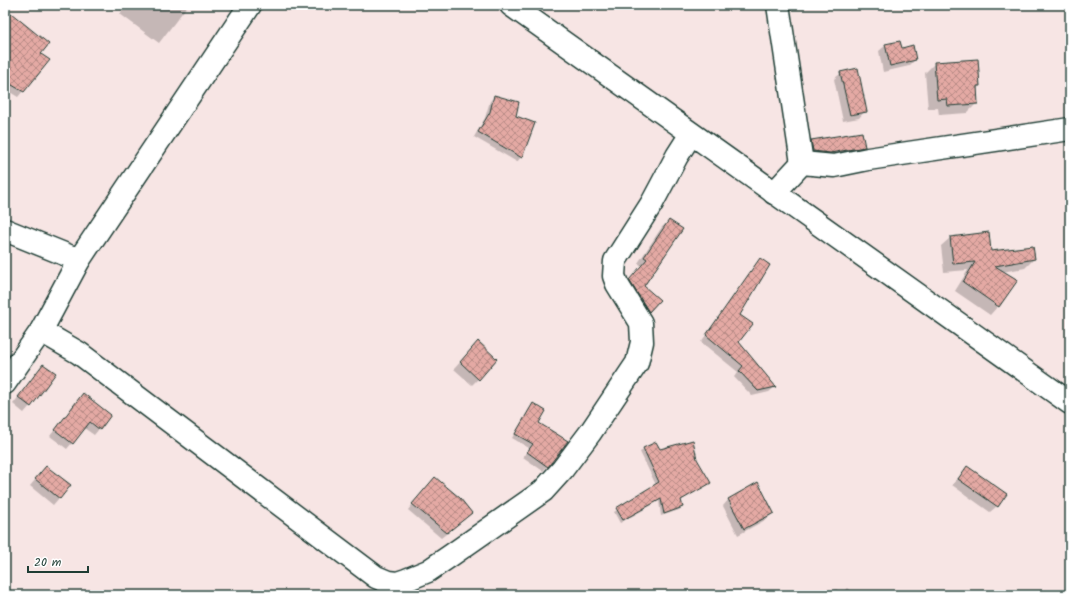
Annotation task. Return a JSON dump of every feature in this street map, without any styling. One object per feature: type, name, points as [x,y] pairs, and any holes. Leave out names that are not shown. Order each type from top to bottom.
[{"type":"street","points":[[5,383],[41,331],[79,260],[250,5]]},
{"type":"street","points":[[511,5],[1070,402]]},
{"type":"street","points":[[778,5],[802,163]]},
{"type":"street","points":[[774,192],[802,163],[843,165],[868,159],[1070,129]]},
{"type":"street","points":[[41,331],[80,353],[376,577],[388,582],[397,583],[428,571],[543,491],[562,470],[628,379],[640,355],[642,328],[638,317],[617,284],[613,269],[619,253],[652,203],[691,134]]},
{"type":"street","points":[[5,230],[79,260]]},
{"type":"building","points":[[11,13],[49,44],[41,54],[50,60],[24,92],[5,81],[5,21]]},
{"type":"building","points":[[900,41],[902,48],[913,45],[916,60],[890,66],[885,44]]},
{"type":"building","points":[[978,59],[980,86],[977,86],[978,104],[948,106],[947,99],[937,100],[934,62]]},
{"type":"building","points":[[858,68],[867,112],[850,115],[840,72]]},
{"type":"building","points":[[494,95],[519,102],[516,116],[535,123],[522,158],[478,132],[490,112]]},
{"type":"building","points":[[862,132],[865,147],[830,153],[813,151],[811,140]]},
{"type":"building","points":[[669,220],[683,229],[644,286],[660,300],[649,312],[629,280],[647,259],[644,257]]},
{"type":"building","points":[[989,232],[991,251],[1033,246],[1035,259],[995,266],[1018,280],[999,307],[963,282],[975,262],[953,264],[950,237]]},
{"type":"building","points":[[760,258],[770,265],[740,315],[753,324],[739,342],[776,387],[758,391],[739,371],[743,366],[706,335]]},
{"type":"building","points":[[478,341],[497,359],[479,380],[460,362]]},
{"type":"building","points":[[43,364],[56,373],[31,407],[18,397]]},
{"type":"building","points":[[83,393],[111,415],[100,430],[90,422],[73,444],[55,430]]},
{"type":"building","points":[[533,403],[546,411],[539,423],[568,441],[548,467],[527,452],[533,444],[515,434]]},
{"type":"building","points":[[693,440],[697,459],[711,483],[681,500],[683,507],[664,514],[661,499],[623,520],[616,508],[659,482],[643,448],[656,442],[660,449]]},
{"type":"building","points":[[46,466],[71,485],[60,499],[35,479]]},
{"type":"building","points":[[967,466],[1007,494],[998,507],[958,479]]},
{"type":"building","points":[[435,477],[460,498],[472,513],[447,533],[412,504]]},
{"type":"building","points":[[758,482],[774,513],[744,529],[728,499]]}]
